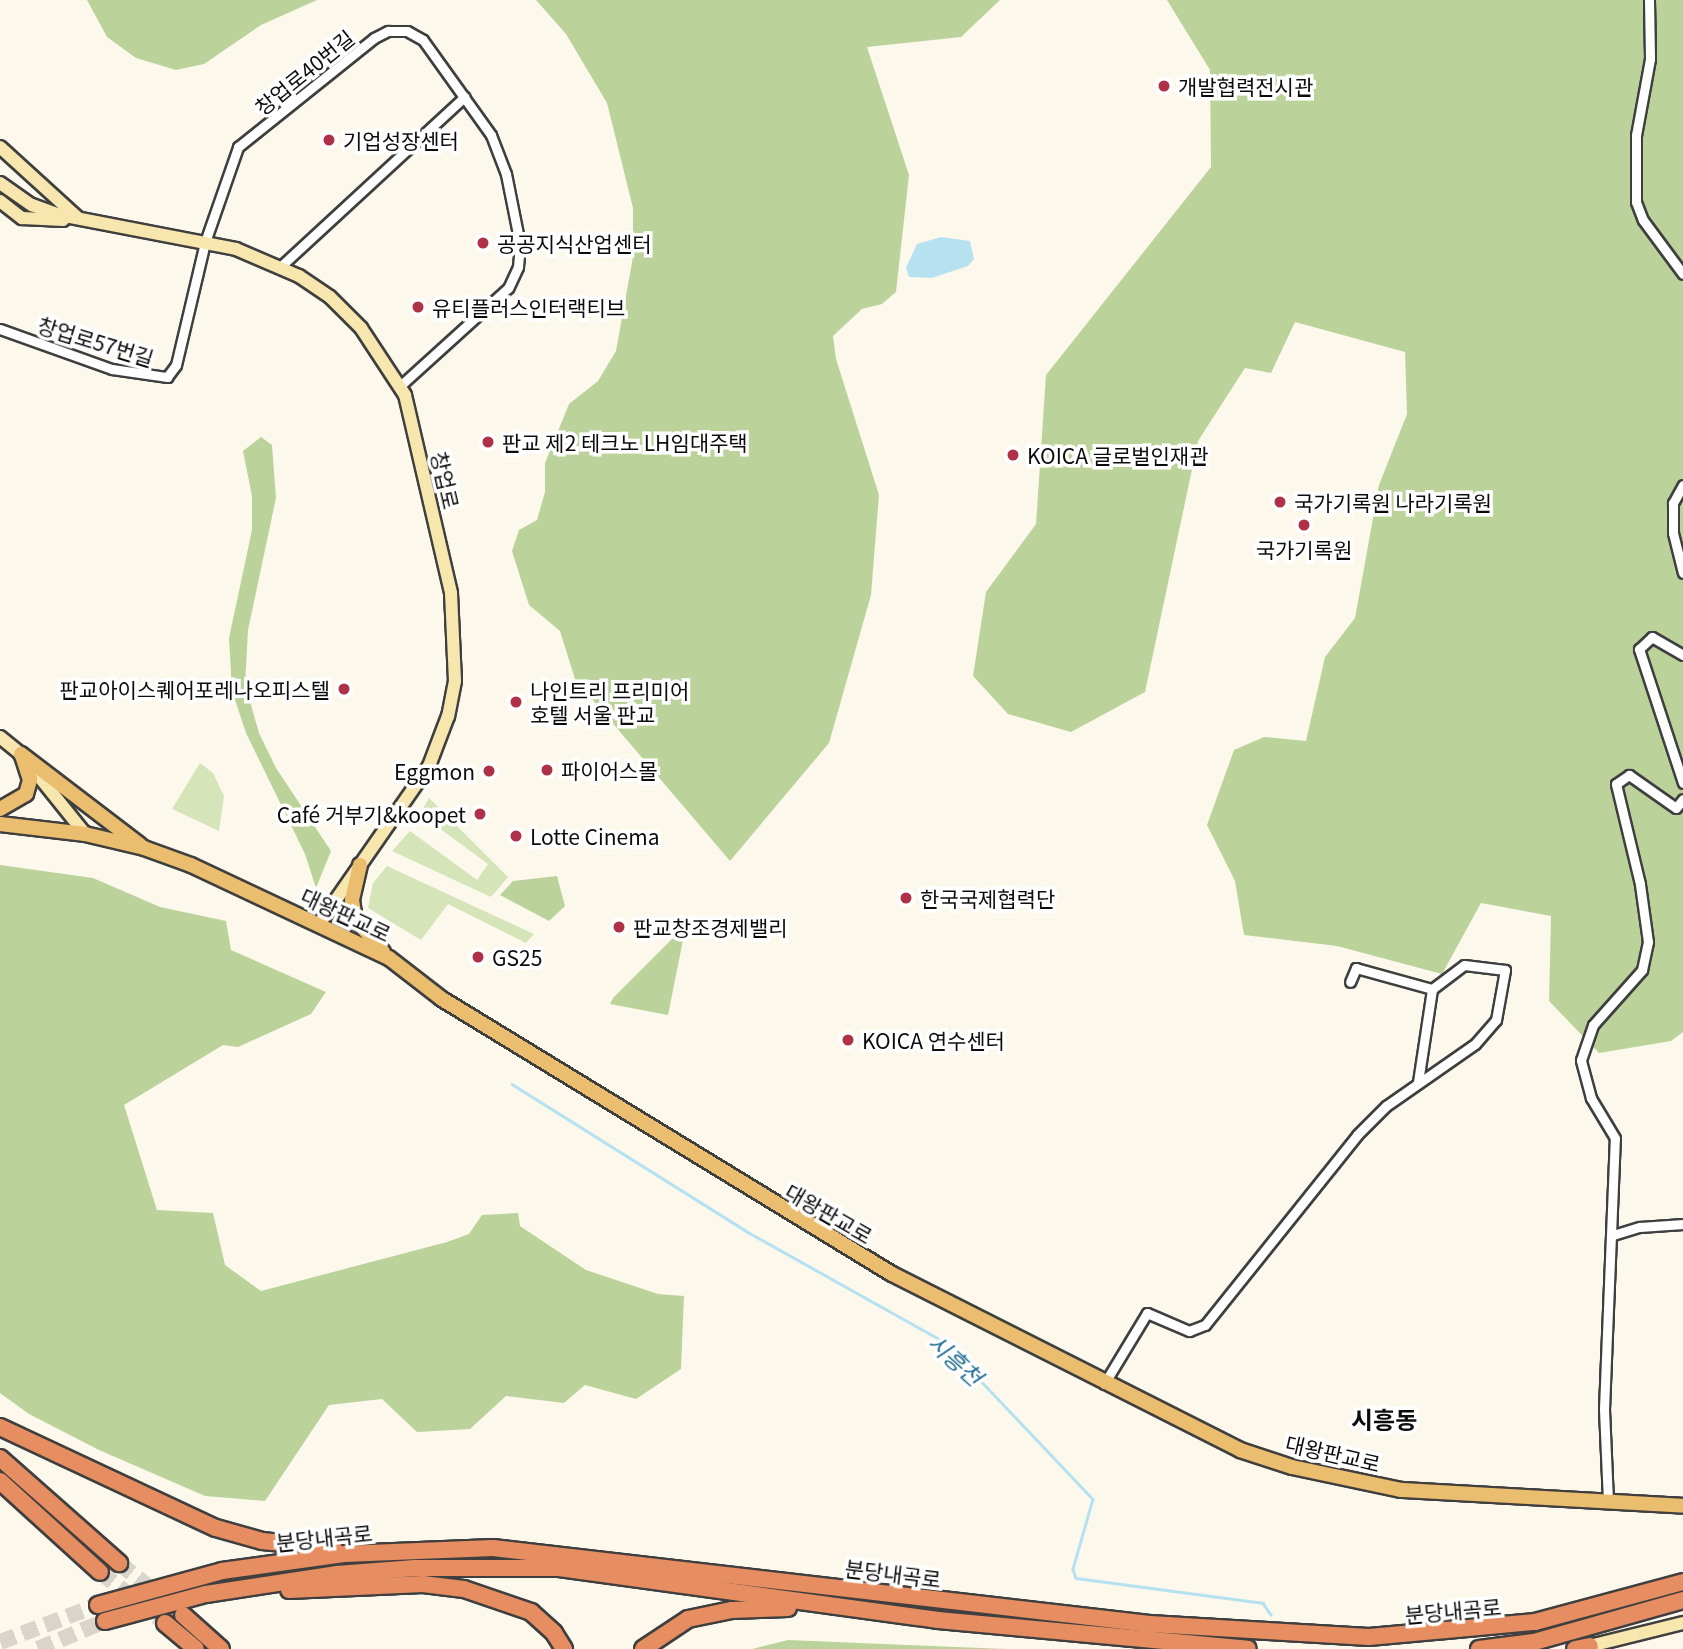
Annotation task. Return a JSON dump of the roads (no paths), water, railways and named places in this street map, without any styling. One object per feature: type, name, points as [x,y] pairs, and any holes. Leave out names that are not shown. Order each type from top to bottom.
[{"type":"highway","points":[[0,1427],[216,1528],[290,1545],[407,1550]]},
{"type":"highway","points":[[0,1458],[119,1563]]},
{"type":"highway","points":[[0,1480],[100,1572]]},
{"type":"highway","name":"분당내곡로","points":[[99,1605],[222,1571],[407,1550],[493,1548],[570,1554],[1150,1624],[1369,1637],[1535,1622],[1683,1582]]},
{"type":"highway","name":"분당내곡로","points":[[105,1621],[206,1594],[388,1570],[559,1568],[845,1608],[1137,1640],[1248,1649]]},
{"type":"highway","points":[[206,1594],[443,1586],[500,1598],[531,1612],[554,1633],[564,1649]]},
{"type":"highway","name":"분당내곡로","points":[[1479,1649],[1534,1642],[1683,1601]]},
{"type":"highway","points":[[643,1649],[676,1625],[716,1613],[845,1608]]},
{"type":"highway","points":[[183,1615],[221,1649]]},
{"type":"highway","points":[[186,1649],[168,1626],[197,1649]]},
{"type":"highway","points":[[1137,1640],[1161,1649]]},
{"type":"main road","points":[[0,809],[26,794],[30,780],[21,754]]},
{"type":"main road","points":[[21,754],[144,848]]},
{"type":"main road","name":"대왕판교로","points":[[0,824],[85,834],[144,848],[320,923],[389,958],[442,999],[775,1206],[892,1274],[1104,1384],[1240,1450],[1348,1480],[1453,1496],[1608,1501],[1683,1507]]},
{"type":"main road","points":[[360,865],[352,900],[355,918],[389,958]]},
{"type":"street","points":[[1649,0],[1650,59],[1636,135],[1636,202],[1643,220],[1683,274]]},
{"type":"street","name":"창업로40번길","points":[[205,242],[238,147],[378,35],[393,30],[419,36],[491,135],[506,174],[520,233],[518,267],[492,306],[401,385]]},
{"type":"street","points":[[281,267],[464,97]]},
{"type":"street","points":[[0,147],[81,221]]},
{"type":"street","points":[[0,183],[32,205],[81,221]]},
{"type":"street","points":[[0,201],[22,218],[81,221]]},
{"type":"street","name":"창업로","points":[[81,221],[205,242],[281,267],[330,297],[375,345],[401,385],[433,507],[451,593],[457,660],[437,749],[399,814],[320,923]]},
{"type":"street","name":"창업로57번길","points":[[0,329],[112,369],[167,377],[176,365],[205,242]]},
{"type":"street","points":[[1683,485],[1673,503],[1672,533],[1683,573]]},
{"type":"street","points":[[1683,655],[1652,637],[1639,649],[1683,783]]},
{"type":"street","points":[[0,737],[21,754],[85,834]]},
{"type":"street","points":[[1608,1501],[1604,1409],[1615,1138],[1591,1098],[1581,1060],[1593,1026],[1642,970],[1648,942],[1640,884],[1616,784],[1629,775],[1676,808],[1683,799]]},
{"type":"street","points":[[1104,1384],[1147,1313],[1189,1331],[1205,1325],[1357,1135],[1418,1082],[1475,1044],[1496,1020],[1505,970],[1464,965],[1432,989],[1418,1082]]},
{"type":"street","points":[[1350,982],[1356,968],[1432,989]]},
{"type":"street","points":[[1613,1235],[1640,1227],[1683,1224]]},
{"type":"street","points":[[1585,1648],[1683,1623]]},
{"type":"water","points":[[941,237],[970,241],[974,259],[968,266],[932,278],[909,277],[906,268],[917,244]]},
{"type":"waterway","name":"시흥천","points":[[512,1084],[746,1231],[943,1341],[1093,1499],[1073,1569],[1076,1578],[1263,1603],[1271,1615]]},
{"type":"tunnel","points":[[119,1563],[179,1611]]},
{"type":"tunnel","points":[[100,1572],[165,1623]]},
{"type":"tunnel","points":[[0,1642],[98,1605]]},
{"type":"tunnel","points":[[38,1649],[105,1621]]},
{"type":"place","name":"개발협력전시관","points":[[1164,86]]},
{"type":"place","name":"기업성장센터","points":[[329,140]]},
{"type":"place","name":"공공지식산업센터","points":[[483,243]]},
{"type":"place","name":"유티플러스인터랙티브","points":[[418,307]]},
{"type":"place","name":"판교 제2 테크노 LH임대주택","points":[[488,442]]},
{"type":"place","name":"KOICA 글로벌인재관","points":[[1013,455]]},
{"type":"place","name":"국가기록원 나라기록원","points":[[1280,502]]},
{"type":"place","name":"국가기록원","points":[[1304,525]]},
{"type":"place","name":"판교아이스퀘어포레나오피스텔","points":[[344,689]]},
{"type":"place","name":"나인트리 프리미어 호텔 서울 판교","points":[[516,702]]},
{"type":"place","name":"파이어스몰","points":[[547,770]]},
{"type":"place","name":"Eggmon","points":[[489,771]]},
{"type":"place","name":"Café 거부기&koopet","points":[[480,814]]},
{"type":"place","name":"Lotte Cinema","points":[[516,836]]},
{"type":"place","name":"한국국제협력단","points":[[906,898]]},
{"type":"place","name":"판교창조경제밸리","points":[[619,927]]},
{"type":"place","name":"GS25","points":[[478,957]]},
{"type":"place","name":"KOICA 연수센터","points":[[848,1040]]},
{"type":"district","name":"시흥동","points":[[1384,1419]]}]
